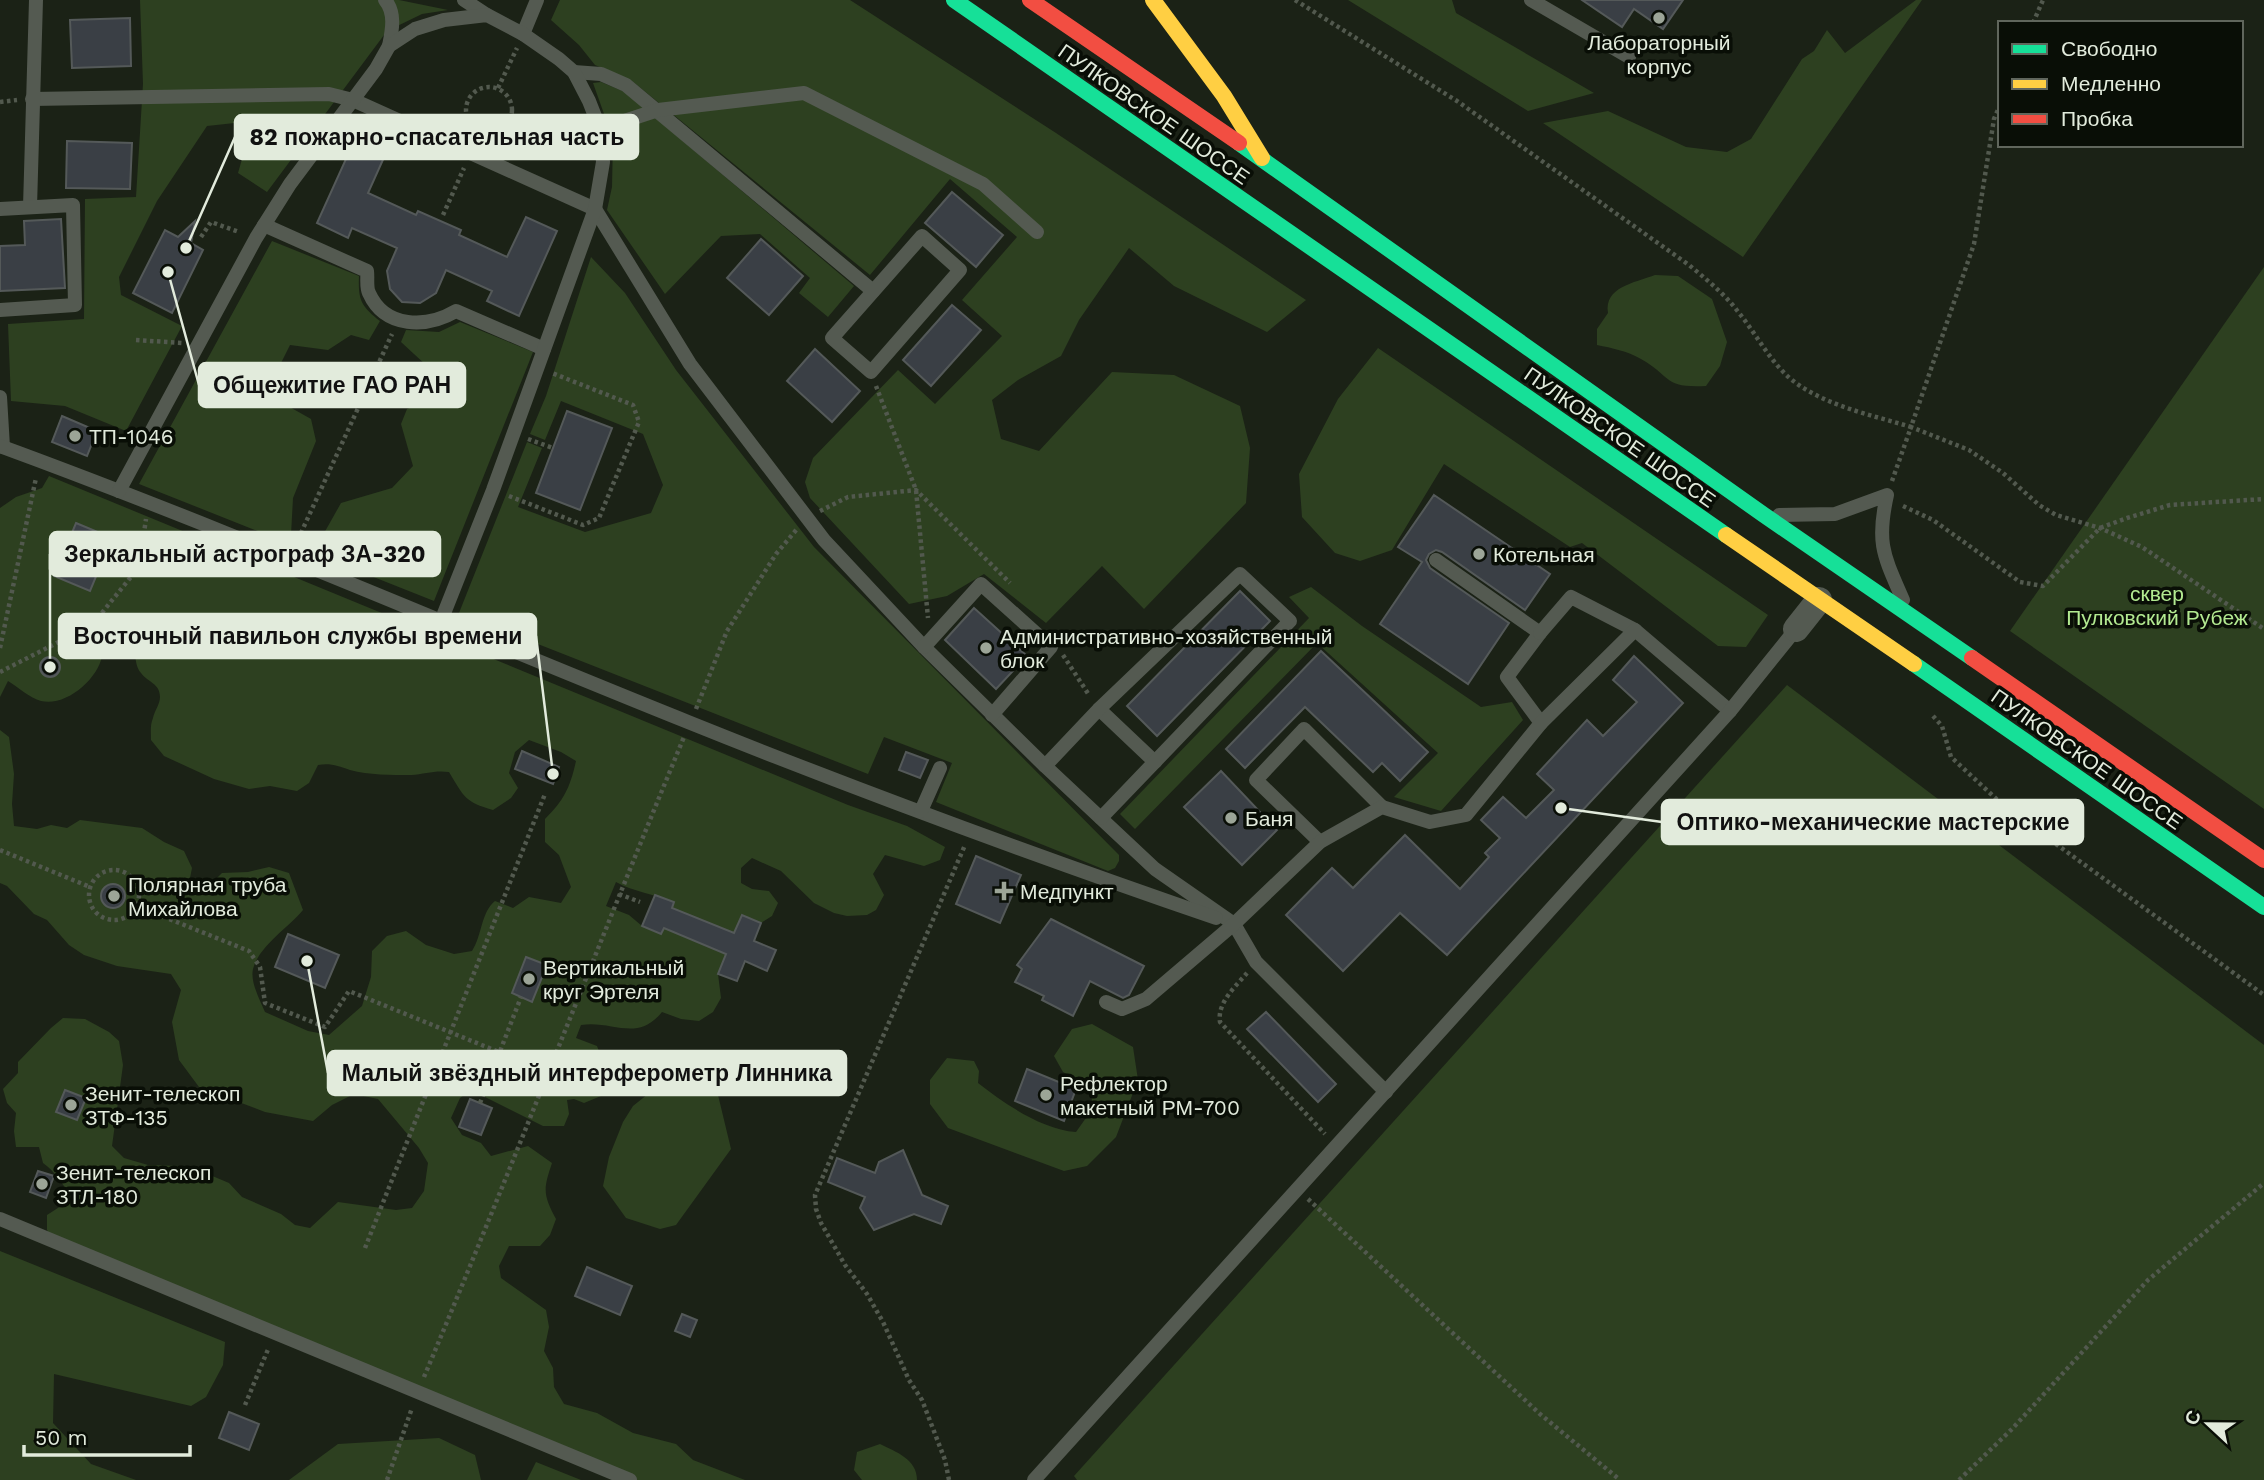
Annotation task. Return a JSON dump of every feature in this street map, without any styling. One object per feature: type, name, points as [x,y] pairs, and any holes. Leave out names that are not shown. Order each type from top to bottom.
[{"type":"main road","name":"ПУЛКОВСКОЕ ШОССЕ","points":[[954,0],[2264,907]]},
{"type":"main road","name":"ПУЛКОВСКОЕ ШОССЕ","points":[[1030,0],[1262,158],[1764,515],[2264,860]]},
{"type":"main road","name":"ПУЛКОВСКОЕ ШОССЕ","points":[[1153,0],[1215,82],[1262,158]]},
{"type":"street","points":[[1796,629],[1819,600]]},
{"type":"lane","points":[[30,206],[36,0]]},
{"type":"lane","points":[[385,0],[389,5],[393,24],[389,46]]},
{"type":"lane","points":[[441,621],[493,490],[595,209],[603,162],[600,129],[574,72],[523,34],[464,0]]},
{"type":"lane","points":[[523,34],[537,0]]},
{"type":"lane","points":[[1531,0],[1629,57]]},
{"type":"lane","points":[[119,491],[260,231],[290,184],[353,100],[389,46],[415,29],[444,20],[487,15]]},
{"type":"lane","points":[[574,72],[601,74],[626,85],[873,291]]},
{"type":"lane","points":[[600,129],[658,110],[804,93],[983,184],[1037,232]]},
{"type":"lane","points":[[32,99],[329,94],[353,100],[595,209],[690,364],[824,540],[927,643],[992,715],[1045,766],[1155,869],[1234,924],[1256,962],[1386,1093]]},
{"type":"lane","points":[[0,209],[73,205],[75,305],[0,310]]},
{"type":"lane","points":[[260,231],[368,271],[368,291],[377,306],[398,321],[439,321],[456,311],[544,349]]},
{"type":"lane","points":[[922,236],[960,270],[871,372],[832,338],[922,236]]},
{"type":"lane","points":[[0,397],[1,447],[149,502],[690,723],[971,832],[1234,924]]},
{"type":"lane","points":[[1764,515],[1835,514],[1887,495],[1881,530],[1883,554],[1909,615]]},
{"type":"lane","points":[[1436,560],[1540,633]]},
{"type":"lane","points":[[1045,766],[1099,709],[1240,573],[1290,621],[1101,818]]},
{"type":"lane","points":[[927,643],[981,584],[1051,648],[992,715]]},
{"type":"lane","points":[[1541,723],[1507,677],[1571,597],[1635,630],[1730,711]]},
{"type":"lane","points":[[1034,1480],[1730,711],[1796,629]]},
{"type":"lane","points":[[1320,842],[1255,780],[1304,729],[1382,807],[1430,822],[1466,815],[1541,723],[1635,630]]},
{"type":"lane","points":[[1099,709],[1155,762]]},
{"type":"lane","points":[[921,811],[940,768]]},
{"type":"lane","points":[[1106,1002],[1122,1009],[1146,999],[1234,924],[1320,842],[1382,807]]},
{"type":"lane","points":[[1139,891],[1152,889],[1158,881],[1155,869]]},
{"type":"lane","points":[[0,1219],[630,1480]]},
{"type":"path","points":[[1295,0],[1457,101],[1689,265],[1718,288],[1767,353],[1790,378],[1807,390],[1846,408],[1911,427],[1969,450],[2003,474],[2039,505],[2056,515],[2100,528],[2142,547],[2264,629]]},
{"type":"path","points":[[2034,21],[2043,0]]},
{"type":"path","points":[[498,88],[523,34]]},
{"type":"path","points":[[498,88],[511,101],[511,119],[499,132],[481,132],[468,120],[468,102],[472,94],[480,89],[498,88]]},
{"type":"path","points":[[1887,495],[1974,244],[1994,119],[1998,110]]},
{"type":"path","points":[[443,215],[481,132]]},
{"type":"path","points":[[201,237],[211,222],[260,231]]},
{"type":"path","points":[[289,559],[398,321]]},
{"type":"path","points":[[136,340],[191,345],[200,343]]},
{"type":"path","points":[[493,490],[583,525],[599,518],[639,422],[633,405],[538,368]]},
{"type":"path","points":[[871,372],[916,490],[927,643]]},
{"type":"path","points":[[514,433],[553,448]]},
{"type":"path","points":[[0,648],[39,459]]},
{"type":"path","points":[[1902,506],[1933,520],[2020,582],[2043,586],[2100,528],[2127,517],[2171,505],[2264,499]]},
{"type":"path","points":[[0,673],[92,625],[139,567],[149,502]]},
{"type":"path","points":[[1929,711],[1942,726],[1951,757],[2005,807],[2264,995]]},
{"type":"path","points":[[387,1480],[418,1392],[491,1219],[619,894],[690,723]]},
{"type":"path","points":[[365,1248],[545,794]]},
{"type":"path","points":[[949,1480],[945,1460],[922,1400],[909,1380],[883,1322],[821,1223],[815,1195],[971,832]]},
{"type":"path","points":[[0,850],[90,887]]},
{"type":"path","points":[[103,872],[123,872],[132,877],[137,886],[137,906],[124,918],[116,921],[106,919],[97,914],[91,906],[88,897],[90,887],[95,878],[103,872]]},
{"type":"path","points":[[619,894],[640,902]]},
{"type":"path","points":[[137,906],[249,951],[260,967],[265,1003],[277,1008],[325,1027],[349,991],[548,1072]]},
{"type":"path","points":[[1256,962],[1223,1003],[1218,1012],[1220,1022],[1337,1146]]},
{"type":"path","points":[[480,1103],[522,997]]},
{"type":"path","points":[[409,1065],[434,1075]]},
{"type":"path","points":[[1959,1480],[2012,1429],[2148,1280],[2264,1183]]},
{"type":"path","points":[[1298,1189],[1541,1414],[1620,1480]]},
{"type":"path","points":[[245,1405],[275,1333]]},
{"type":"green space","points":[[140,0],[399,0],[448,10],[422,14],[387,31],[267,192],[238,173],[253,121],[207,126],[157,201],[119,277],[121,295],[182,326],[126,431],[65,406],[11,401],[8,324],[84,319],[85,199],[136,197],[143,84]]},
{"type":"green space","points":[[560,0],[850,0],[1056,133],[1306,300],[1267,332],[1174,286],[1129,248],[1079,320],[1061,356],[1018,380],[992,400],[1001,439],[1039,451],[1112,372],[1174,375],[1240,406],[1250,448],[1246,503],[1144,609],[1102,566],[1046,623],[984,574],[947,596],[909,604],[810,498],[805,482],[813,458],[898,370],[935,404],[1002,336],[962,300],[1017,237],[950,179],[870,275],[632,81],[595,65],[579,45],[551,20]]},
{"type":"green space","points":[[1348,0],[1452,0],[1456,13],[1594,93],[1528,111]]},
{"type":"green space","points":[[1916,0],[1922,0],[1743,257],[1543,123],[1608,111],[1686,147],[1727,152],[1751,139],[1802,59],[1814,51],[1827,30],[1845,53]]},
{"type":"green space","points":[[601,82],[625,92],[854,286],[828,317],[799,293],[810,278],[760,234],[721,236],[665,294],[607,210],[612,187],[613,139],[593,83]]},
{"type":"green space","points":[[272,241],[359,276],[362,302],[380,321],[369,340],[351,335],[328,350],[290,345],[276,373],[279,401],[311,419],[316,441],[293,498],[291,535],[308,542],[323,535],[341,503],[392,488],[413,466],[401,424],[407,409],[426,400],[440,378],[401,342],[406,330],[439,332],[460,322],[533,352],[434,601],[139,484]]},
{"type":"green space","points":[[591,257],[625,293],[676,370],[814,547],[1119,855],[1115,868],[1108,871],[936,802],[952,763],[884,737],[868,774],[459,613],[527,442],[542,448],[518,507],[585,532],[651,513],[663,485],[643,434],[561,401],[545,440],[530,434],[546,396]]},
{"type":"green space","name":"сквер Пулковский Рубеж","points":[[2264,267],[2264,809],[2010,631]]},
{"type":"green space","points":[[1655,275],[1678,276],[1712,299],[1727,342],[1720,366],[1706,386],[1675,383],[1636,356],[1597,345],[1597,329],[1608,313],[1611,297],[1622,287]]},
{"type":"green space","points":[[1378,348],[1768,615],[1746,647],[1718,646],[1582,543],[1570,547],[1444,464],[1392,550],[1360,561],[1335,553],[1302,517],[1299,474],[1338,399]]},
{"type":"green space","points":[[49,476],[848,805],[907,826],[945,847],[940,860],[924,866],[885,855],[873,874],[884,895],[876,910],[867,915],[847,916],[834,913],[814,903],[781,871],[752,858],[741,868],[741,883],[752,889],[769,891],[778,903],[772,916],[761,923],[742,915],[734,933],[672,908],[673,902],[616,882],[606,906],[629,915],[642,926],[661,934],[664,928],[726,954],[718,974],[721,998],[713,1012],[699,1021],[681,1019],[662,1012],[653,1021],[634,1028],[581,1025],[576,1038],[597,1046],[605,1083],[601,1096],[584,1103],[574,1099],[567,1100],[569,1114],[564,1126],[543,1126],[471,1090],[460,1098],[451,1118],[462,1135],[481,1143],[491,1156],[528,1146],[552,1163],[546,1192],[556,1219],[550,1235],[540,1246],[509,1246],[499,1266],[501,1278],[546,1310],[549,1327],[544,1351],[553,1368],[554,1387],[564,1404],[597,1413],[633,1433],[676,1444],[693,1460],[745,1480],[636,1480],[60,1250],[47,1230],[47,1215],[61,1206],[70,1193],[43,1163],[39,1147],[16,1147],[16,1113],[7,1103],[3,1089],[18,1073],[18,1062],[63,1018],[85,1019],[109,1032],[119,1041],[123,1065],[112,1146],[124,1158],[148,1165],[180,1166],[210,1175],[229,1183],[242,1197],[281,1214],[295,1225],[310,1228],[338,1202],[396,1210],[412,1208],[424,1191],[428,1163],[419,1148],[378,1099],[354,1094],[332,1105],[313,1121],[265,1112],[199,1087],[179,1060],[172,1022],[181,990],[171,974],[117,966],[84,955],[69,945],[47,920],[34,914],[7,886],[0,883],[0,730],[9,737],[14,774],[14,826],[37,829],[51,825],[67,828],[80,820],[142,828],[184,851],[192,868],[187,893],[204,891],[222,873],[248,872],[269,867],[289,873],[303,910],[261,953],[253,969],[254,985],[265,1012],[308,1031],[329,1035],[362,1006],[371,977],[372,951],[387,936],[406,931],[426,945],[454,954],[472,951],[487,911],[495,901],[513,908],[529,897],[561,903],[571,887],[559,855],[545,842],[545,819],[565,793],[576,761],[529,740],[515,752],[509,773],[518,788],[511,798],[493,810],[466,797],[449,772],[380,774],[318,765],[309,783],[297,791],[270,786],[249,789],[214,779],[164,756],[151,740],[151,723],[160,697],[156,686],[138,668],[134,636],[129,622],[112,625],[101,639],[102,656],[94,674],[70,695],[61,700],[41,701],[8,681],[0,697],[0,508],[16,497],[42,488]]},
{"type":"green space","points":[[1311,587],[1362,626],[1481,707],[1512,702],[1523,720],[1441,811],[1394,797],[1438,753],[1317,643],[1135,829],[1120,814],[1309,618],[1289,597]]},
{"type":"green space","points":[[1787,685],[2264,1045],[2264,1480],[1077,1480],[1074,1476]]},
{"type":"green space","points":[[1092,1024],[1133,1047],[1138,1080],[1116,1137],[1087,1166],[1064,1171],[948,1128],[930,1104],[930,1080],[947,1058],[974,1061],[979,1071],[978,1083],[1000,1099],[1037,1121],[1076,1132],[1093,1108],[1090,1086],[1063,1072],[1054,1056],[1072,1029]]},
{"type":"green space","points":[[678,1063],[688,1064],[716,1078],[711,1080],[709,1090],[718,1095],[731,1149],[676,1225],[660,1229],[626,1218],[603,1186],[609,1157],[623,1122],[633,1106],[663,1082]]},
{"type":"green space","points":[[0,1251],[225,1342],[223,1365],[206,1397],[191,1406],[54,1374],[53,1423],[91,1464],[136,1480],[0,1480]]},
{"type":"green space","points":[[439,1438],[475,1455],[481,1480],[289,1480],[338,1444]]},
{"type":"green space","points":[[880,1444],[910,1461],[917,1480],[862,1480],[854,1470],[857,1452]]},
{"type":"green space","points":[[536,1462],[581,1480],[527,1480]]},
{"type":"building","name":"Лабораторный корпус","points":[[1582,0],[1683,0],[1663,29],[1634,9],[1622,27]]},
{"type":"building","points":[[130,18],[131,66],[72,68],[70,20]]},
{"type":"building","points":[[355,139],[386,153],[368,193],[416,215],[418,211],[461,230],[459,235],[507,257],[526,217],[557,231],[519,316],[487,301],[492,291],[446,270],[436,293],[420,303],[402,302],[390,289],[387,271],[397,248],[352,228],[348,238],[317,223]]},
{"type":"building","points":[[67,141],[132,143],[130,189],[66,188]]},
{"type":"building","points":[[952,192],[1003,235],[976,267],[925,223]]},
{"type":"building","points":[[61,219],[65,288],[0,291],[0,246],[25,245],[24,221]]},
{"type":"building","points":[[195,221],[191,243],[203,250],[172,313],[133,293],[165,230],[178,237]]},
{"type":"building","points":[[761,239],[803,276],[769,315],[727,278]]},
{"type":"building","points":[[952,305],[981,330],[931,386],[903,360]]},
{"type":"building","points":[[815,349],[860,391],[832,422],[787,381]]},
{"type":"building","points":[[567,411],[612,428],[580,510],[536,493]]},
{"type":"building","name":"ТП-1046","points":[[62,416],[97,431],[87,456],[52,442]]},
{"type":"building","points":[[1434,495],[1550,574],[1525,610],[1442,552],[1436,550],[1429,554],[1426,560],[1430,568],[1509,623],[1468,684],[1380,624],[1422,562],[1398,547]]},
{"type":"building","points":[[76,523],[112,538],[90,591],[54,576]]},
{"type":"building","points":[[1240,591],[1270,621],[1157,736],[1127,706]]},
{"type":"building","name":"Административно-хозяйственный блок","points":[[974,608],[1027,656],[996,689],[945,640]]},
{"type":"building","points":[[1321,651],[1428,752],[1400,781],[1382,763],[1373,772],[1305,707],[1245,768],[1226,749]]},
{"type":"building","points":[[1634,656],[1683,703],[1447,955],[1400,913],[1343,971],[1286,915],[1332,868],[1353,888],[1405,835],[1460,889],[1489,857],[1485,853],[1500,838],[1481,820],[1503,797],[1526,818],[1554,790],[1537,774],[1587,720],[1603,736],[1637,702],[1613,680]]},
{"type":"building","points":[[46,657],[54,657],[60,667],[54,677],[46,677],[40,671],[40,663]]},
{"type":"building","points":[[522,751],[559,767],[553,784],[515,769]]},
{"type":"building","points":[[906,752],[928,760],[920,778],[899,770]]},
{"type":"building","name":"Баня","points":[[1221,771],[1277,830],[1242,865],[1184,807]]},
{"type":"building","points":[[976,856],[1021,875],[1000,923],[956,904]]},
{"type":"building","name":"Полярная труба Михайлова","points":[[113,884],[122,887],[125,896],[122,905],[113,908],[104,905],[101,896],[104,887]]},
{"type":"building","points":[[655,895],[674,902],[672,908],[734,933],[742,915],[761,923],[754,941],[776,950],[767,971],[745,961],[737,981],[718,974],[726,954],[664,928],[661,934],[642,926]]},
{"type":"building","points":[[1051,919],[1144,966],[1129,995],[1123,998],[1090,981],[1073,1016],[1042,1000],[1044,996],[1015,982],[1022,969],[1017,965]]},
{"type":"building","points":[[288,934],[339,955],[325,988],[275,967]]},
{"type":"building","name":"Вертикальный круг Эртеля","points":[[526,957],[547,965],[532,1002],[512,993]]},
{"type":"building","points":[[1266,1012],[1336,1084],[1318,1102],[1247,1029]]},
{"type":"building","name":"Рефлектор макетный РМ-700","points":[[1027,1069],[1076,1089],[1064,1121],[1015,1101]]},
{"type":"building","points":[[717,1077],[723,1080],[726,1086],[723,1092],[717,1095],[711,1092],[708,1086],[711,1080]]},
{"type":"building","name":"Зенит-телескоп ЗТФ-135","points":[[65,1090],[86,1098],[77,1120],[56,1112]]},
{"type":"building","points":[[470,1099],[492,1108],[481,1135],[459,1127]]},
{"type":"building","points":[[903,1150],[922,1195],[948,1206],[941,1224],[914,1214],[874,1230],[860,1208],[865,1197],[828,1182],[837,1158],[875,1173],[879,1162]]},
{"type":"building","name":"Зенит-телескоп ЗТЛ-180","points":[[38,1171],[54,1176],[46,1198],[30,1192]]},
{"type":"building","points":[[587,1267],[632,1286],[620,1315],[575,1296]]},
{"type":"building","points":[[682,1314],[697,1320],[690,1337],[675,1331]]},
{"type":"building","points":[[229,1412],[259,1424],[249,1450],[219,1438]]},
{"type":"traffic: fast","points":[[954,0],[1726,535]]},
{"type":"traffic: fast","points":[[1239,143],[1764,515],[1972,658]]},
{"type":"traffic: fast","points":[[1914,664],[2264,907]]},
{"type":"traffic: slow","points":[[1153,0],[1224,96],[1262,158]]},
{"type":"traffic: slow","points":[[1726,535],[1914,664]]},
{"type":"traffic: jam","points":[[1030,0],[1239,143]]},
{"type":"traffic: jam","points":[[1972,658],[2264,860]]},
{"type":"place","name":"Лабораторный корпус","points":[[1659,18]]},
{"type":"place","name":"82 пожарно-спасательная часть","points":[[186,248]]},
{"type":"place","name":"Общежитие ГАО РАН","points":[[168,272]]},
{"type":"place","name":"ТП-1046","points":[[75,436]]},
{"type":"place","name":"Котельная","points":[[1479,554]]},
{"type":"place","name":"Административно-хозяйственный блок","points":[[986,648]]},
{"type":"place","name":"Зеркальный астрограф ЗА-320","points":[[50,667]]},
{"type":"place","name":"Восточный павильон службы времени","points":[[553,774]]},
{"type":"place","name":"Оптико-механические мастерские","points":[[1561,808]]},
{"type":"place","name":"Баня","points":[[1231,818]]},
{"type":"place","name":"Медпункт","points":[[1004,891]]},
{"type":"place","name":"Полярная труба Михайлова","points":[[114,896]]},
{"type":"place","name":"Малый звёздный интерферометр Линника","points":[[307,961]]},
{"type":"place","name":"Вертикальный круг Эртеля","points":[[529,979]]},
{"type":"place","name":"Рефлектор макетный РМ-700","points":[[1046,1095]]},
{"type":"place","name":"Зенит-телескоп ЗТФ-135","points":[[71,1105]]},
{"type":"place","name":"Зенит-телескоп ЗТЛ-180","points":[[42,1184]]}]
